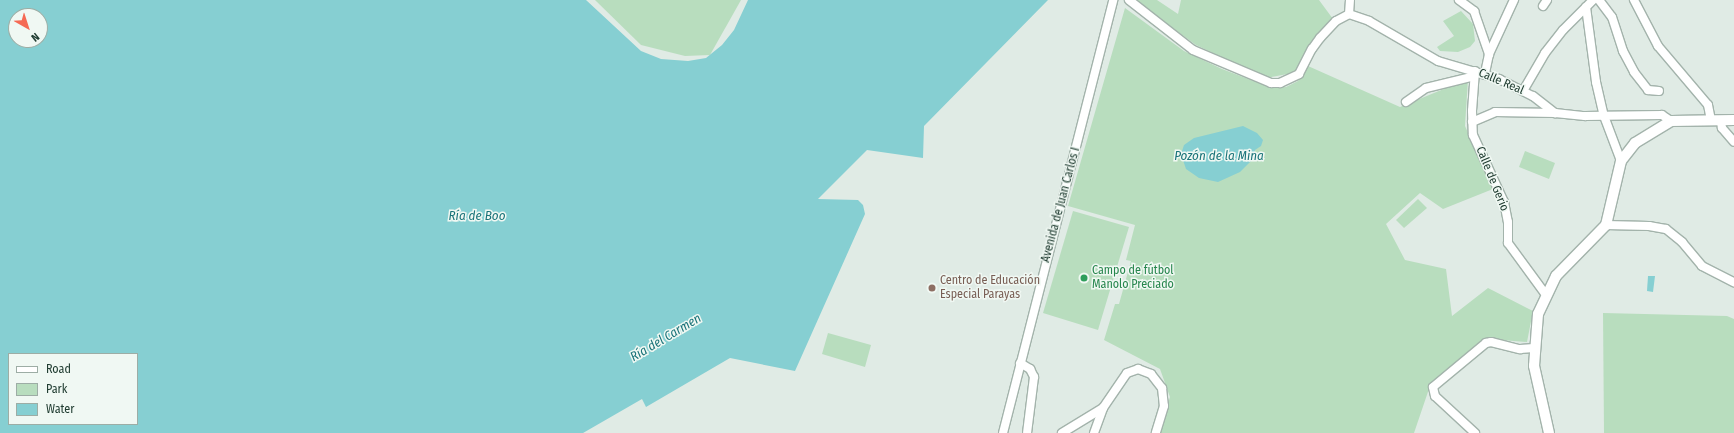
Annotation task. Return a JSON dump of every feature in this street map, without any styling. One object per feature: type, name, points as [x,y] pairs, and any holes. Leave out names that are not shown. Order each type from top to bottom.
[{"type":"street","name":"Avenida de Juan Carlos I","points":[[1003,433],[1113,0]]},
{"type":"street","points":[[1129,0],[1193,50],[1271,84],[1280,83],[1299,74],[1316,43],[1336,20],[1349,14],[1350,0]]},
{"type":"street","points":[[1459,0],[1474,11],[1489,54]]},
{"type":"street","points":[[1485,73],[1489,54],[1514,0]]},
{"type":"street","points":[[1523,91],[1545,53],[1563,30],[1593,0]]},
{"type":"street","points":[[1599,0],[1612,18],[1623,51],[1634,72],[1648,90],[1659,90]]},
{"type":"street","points":[[1634,0],[1658,46],[1708,105],[1716,121],[1734,142]]},
{"type":"street","points":[[1586,7],[1596,82],[1604,116],[1621,161]]},
{"type":"street","name":"Calle Real","points":[[1349,14],[1369,21],[1438,61],[1475,73],[1485,73],[1523,91],[1556,113]]},
{"type":"street","points":[[1406,102],[1426,88],[1475,73]]},
{"type":"street","name":"Calle de Gerio","points":[[1475,73],[1472,122],[1474,135],[1504,202],[1508,243],[1546,295]]},
{"type":"street","points":[[1472,122],[1494,112],[1556,113],[1604,116],[1662,115],[1672,120],[1734,120]]},
{"type":"street","points":[[1549,433],[1537,379],[1534,348],[1538,314],[1556,276],[1606,225],[1621,161],[1635,142],[1672,120]]},
{"type":"street","points":[[1606,225],[1649,226],[1666,229],[1682,242],[1702,266],[1734,282]]},
{"type":"street","points":[[1475,433],[1435,396],[1433,387],[1486,343],[1491,342],[1520,349],[1534,348]]},
{"type":"street","points":[[1020,363],[1030,369],[1034,377],[1027,433]]},
{"type":"street","points":[[1094,433],[1103,408],[1127,373],[1134,369],[1148,372],[1161,384],[1164,396],[1156,433]]},
{"type":"street","points":[[1062,433],[1103,408]]},
{"type":"green space","points":[[595,0],[741,0],[710,55],[685,56],[641,45]]},
{"type":"green space","points":[[1134,0],[1157,0],[1178,14],[1181,0],[1319,0],[1333,19],[1309,46],[1302,63],[1293,73],[1266,78],[1196,45]]},
{"type":"green space","points":[[1125,8],[1184,51],[1222,69],[1272,88],[1286,87],[1298,81],[1308,66],[1400,107],[1468,79],[1465,126],[1493,189],[1443,209],[1420,193],[1386,224],[1405,260],[1446,269],[1452,316],[1488,288],[1533,311],[1527,342],[1489,339],[1431,383],[1414,433],[1159,433],[1170,397],[1160,369],[1104,340],[1115,304],[1119,304],[1131,261],[1126,260],[1135,225],[1068,206]]},
{"type":"green space","points":[[1461,11],[1473,24],[1475,41],[1470,47],[1458,52],[1440,51],[1437,47],[1454,36],[1443,21]]},
{"type":"green space","points":[[1525,151],[1555,163],[1549,179],[1519,167]]},
{"type":"green space","points":[[1418,199],[1427,208],[1404,228],[1396,220]]},
{"type":"green space","name":"Campo de fútbol Manolo Preciado","points":[[1073,211],[1129,227],[1098,330],[1043,313]]},
{"type":"green space","points":[[1603,313],[1727,316],[1734,319],[1734,433],[1604,433]]},
{"type":"green space","points":[[828,333],[871,345],[865,367],[822,354]]},
{"type":"water","name":"Ría de Boo","points":[[0,0],[586,0],[641,51],[661,59],[688,61],[706,58],[722,45],[734,30],[748,0],[1048,0],[924,126],[923,158],[867,150],[818,199],[858,200],[863,205],[865,214],[795,371],[730,358],[646,407],[642,399],[583,433],[0,433]]},
{"type":"water","name":"Pozón de la Mina","points":[[1243,126],[1257,133],[1263,140],[1261,146],[1255,150],[1251,161],[1240,172],[1218,182],[1199,178],[1186,169],[1181,154],[1184,145],[1194,138]]},
{"type":"water","points":[[1648,276],[1655,276],[1653,292],[1647,291]]},
{"type":"place","name":"Campo de fútbol Manolo Preciado","points":[[1084,278]]},
{"type":"place","name":"Centro de Educación Especial Parayas","points":[[932,288]]},
{"type":"water label","name":"Ría del Carmen","points":[[666,338]]}]
